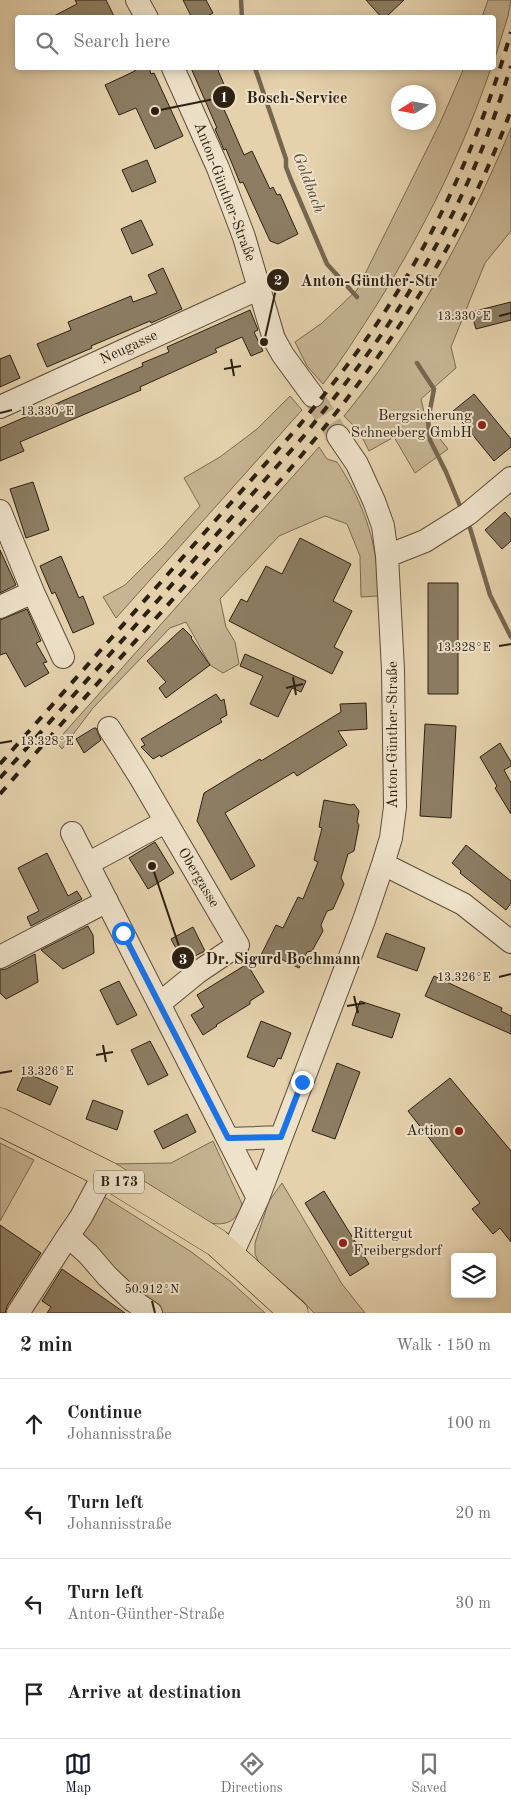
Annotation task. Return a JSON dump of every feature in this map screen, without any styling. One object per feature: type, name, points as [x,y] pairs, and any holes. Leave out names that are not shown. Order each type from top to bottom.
[{"type":"main road","name":"B 173","points":[[0,1122],[104,1174],[217,1243],[294,1313]]},
{"type":"street","points":[[137,0],[145,15]]},
{"type":"street","name":"Anton-Günther-Straße","points":[[174,70],[218,168],[244,237],[274,339],[312,396]]},
{"type":"street","name":"Neugasse","points":[[0,407],[258,289]]},
{"type":"street","name":"Anton-Günther-Straße","points":[[231,1256],[258,1198],[383,864],[395,807],[395,710],[387,556],[383,526],[357,464],[338,436]]},
{"type":"street","points":[[387,556],[425,541],[468,514],[511,478]]},
{"type":"street","points":[[0,511],[33,592],[63,657]]},
{"type":"street","points":[[0,607],[33,592]]},
{"type":"street","name":"Obergasse","points":[[108,728],[140,777],[238,945],[198,972],[160,1003]]},
{"type":"street","points":[[89,864],[165,822]]},
{"type":"street","points":[[72,833],[258,1198]]},
{"type":"street","points":[[383,864],[464,904],[511,942]]},
{"type":"street","points":[[0,957],[107,901]]},
{"type":"street","points":[[228,1138],[281,1137]]},
{"type":"street","points":[[18,1313],[68,1236],[82,1203],[104,1174]]},
{"type":"street","points":[[68,1236],[132,1300],[151,1313]]},
{"type":"shaded area","points":[[488,0],[511,0],[496,55],[496,15],[483,15]]},
{"type":"shaded area","points":[[463,70],[490,70],[468,130],[426,219],[376,306],[323,384],[307,366],[295,342],[322,323],[357,290],[440,123]]},
{"type":"shaded area","points":[[511,128],[511,231],[485,263],[451,347],[456,368],[421,399],[426,421],[448,449],[415,473],[394,437],[369,451],[359,431],[344,416],[394,349],[438,278],[477,204]]},
{"type":"shaded area","points":[[290,396],[302,410],[116,618],[103,597],[125,585],[200,506],[184,478],[220,457],[257,429]]},
{"type":"shaded area","points":[[319,447],[327,459],[337,462],[351,485],[362,509],[374,548],[377,565],[378,596],[361,597],[360,556],[347,524],[325,516],[279,536],[220,599],[226,627],[235,642],[239,664],[223,673],[210,665],[186,622],[170,628],[93,708],[62,749],[56,742]]},
{"type":"shaded area","points":[[213,1141],[242,1204],[237,1215],[226,1223],[210,1223],[150,1185],[110,1164],[171,1163]]},
{"type":"shaded area","points":[[0,1143],[34,1160],[0,1221]]},
{"type":"shaded area","points":[[282,1183],[342,1284],[365,1313],[314,1313],[259,1263],[255,1254],[255,1243],[269,1201]]},
{"type":"shaded area","points":[[95,1191],[190,1251],[230,1281],[265,1313],[151,1313],[68,1236]]},
{"type":"building","points":[[75,0],[106,0],[114,15],[56,15],[77,4]]},
{"type":"building","points":[[183,0],[206,0],[213,13],[209,15],[190,15]]},
{"type":"building","points":[[366,0],[404,0],[388,15],[379,15]]},
{"type":"building","points":[[150,70],[151,74],[154,73],[183,136],[155,149],[136,108],[119,115],[105,85],[135,71]]},
{"type":"building","points":[[192,70],[218,70],[232,103],[223,107],[244,155],[252,151],[270,189],[273,187],[277,195],[280,194],[298,234],[278,244],[270,241],[243,182],[240,183],[226,149],[224,150],[215,129],[217,128]]},
{"type":"building","points":[[147,160],[156,182],[132,192],[122,170]]},
{"type":"building","points":[[141,220],[153,245],[132,254],[121,229]]},
{"type":"building","points":[[163,268],[182,309],[91,346],[92,348],[47,367],[37,344],[71,330],[68,322],[131,296],[133,302],[157,293],[148,275]]},
{"type":"building","points":[[511,302],[511,320],[476,329],[471,312]]},
{"type":"building","points":[[250,310],[258,330],[254,332],[263,351],[251,356],[242,337],[215,349],[217,352],[140,387],[141,390],[20,442],[24,451],[0,461],[0,428],[143,366],[142,363],[169,352],[167,347]]},
{"type":"building","points":[[10,355],[20,378],[0,387],[0,359]]},
{"type":"building","name":"Bergsicherung Schneeberg GmbH","points":[[474,394],[511,439],[511,447],[494,461],[453,411]]},
{"type":"building","points":[[33,482],[49,530],[26,538],[10,489]]},
{"type":"building","points":[[505,512],[511,519],[511,541],[502,549],[485,530]]},
{"type":"building","points":[[300,538],[351,564],[333,601],[352,611],[334,647],[343,652],[332,674],[229,621],[241,599],[247,602],[266,566],[282,574]]},
{"type":"building","points":[[0,550],[16,585],[0,593]]},
{"type":"building","points":[[61,556],[79,598],[83,596],[94,624],[73,633],[55,592],[52,594],[40,566]]},
{"type":"building","points":[[428,583],[458,583],[458,694],[428,694]]},
{"type":"building","points":[[27,609],[41,641],[36,643],[47,662],[43,663],[49,673],[25,687],[6,653],[0,655],[0,620]]},
{"type":"building","points":[[183,628],[192,637],[210,665],[166,698],[159,688],[166,682],[147,661]]},
{"type":"building","points":[[245,654],[306,681],[301,692],[292,688],[278,717],[250,704],[263,676],[240,666]]},
{"type":"building","points":[[216,694],[221,701],[224,699],[227,715],[220,719],[222,722],[161,757],[160,755],[153,759],[141,747],[145,745],[141,739]]},
{"type":"building","points":[[366,703],[367,729],[338,731],[347,745],[297,776],[294,772],[225,813],[255,866],[231,880],[197,821],[204,793],[341,712],[340,704]]},
{"type":"building","points":[[425,724],[456,726],[451,818],[420,816]]},
{"type":"building","points":[[96,728],[101,740],[84,753],[76,739]]},
{"type":"building","points":[[500,743],[511,762],[511,766],[504,770],[511,783],[511,814],[495,788],[497,786],[480,757]]},
{"type":"building","points":[[324,800],[354,804],[359,811],[357,822],[359,825],[354,851],[348,854],[341,878],[344,884],[333,909],[327,911],[321,925],[323,931],[312,951],[307,952],[299,968],[279,958],[256,965],[276,925],[283,928],[298,897],[303,899],[318,862],[314,860],[322,828],[319,827]]},
{"type":"building","points":[[155,842],[174,873],[148,889],[129,858]]},
{"type":"building","points":[[466,845],[511,881],[511,903],[506,910],[460,873],[461,871],[452,863]]},
{"type":"building","points":[[47,853],[68,896],[77,891],[82,899],[31,926],[27,917],[39,911],[18,868]]},
{"type":"building","points":[[88,926],[93,935],[94,953],[63,969],[41,950]]},
{"type":"building","points":[[193,927],[205,951],[183,962],[171,939]]},
{"type":"building","points":[[386,933],[425,948],[417,971],[377,957]]},
{"type":"building","points":[[35,954],[38,982],[6,999],[0,993],[0,970],[6,969]]},
{"type":"building","points":[[247,964],[264,992],[250,1001],[250,1004],[203,1035],[191,1015],[204,1007],[197,995]]},
{"type":"building","points":[[434,976],[502,1008],[501,1011],[511,1016],[511,1034],[425,996]]},
{"type":"building","points":[[119,981],[137,1015],[117,1025],[100,990]]},
{"type":"building","points":[[360,1001],[400,1014],[392,1038],[352,1025]]},
{"type":"building","points":[[261,1021],[291,1033],[281,1059],[278,1058],[274,1067],[247,1057]]},
{"type":"building","points":[[150,1041],[168,1075],[148,1085],[131,1050]]},
{"type":"building","points":[[337,1063],[360,1072],[335,1139],[312,1131]]},
{"type":"building","points":[[25,1072],[58,1087],[50,1105],[17,1090]]},
{"type":"building","name":"Action","points":[[450,1078],[511,1151],[511,1242],[500,1228],[493,1234],[472,1209],[480,1203],[408,1111]]},
{"type":"building","points":[[93,1100],[123,1111],[117,1130],[86,1119]]},
{"type":"building","points":[[187,1114],[196,1132],[163,1149],[154,1131]]},
{"type":"building","name":"Rittergut Freibergsdorf","points":[[324,1191],[369,1264],[350,1276],[305,1203]]},
{"type":"building","points":[[0,1225],[41,1253],[7,1306],[5,1313],[0,1313]]},
{"type":"building","points":[[62,1269],[125,1313],[47,1313],[51,1307],[42,1301]]},
{"type":"waterway","name":"Goldbach","points":[[241,0],[242,15]]},
{"type":"waterway","name":"Goldbach","points":[[256,70],[286,159],[286,167],[327,264],[357,297]]},
{"type":"waterway","name":"Goldbach","points":[[417,363],[434,389],[428,420],[430,440],[460,506]]},
{"type":"waterway","name":"Goldbach","points":[[470,528],[490,595],[511,637]]},
{"type":"tunnel","points":[[313,396],[338,436]]},
{"type":"railway","points":[[0,764],[298,427],[365,341],[396,293],[437,222],[486,110],[511,32]]},
{"type":"railway","points":[[0,778],[303,437],[372,348],[410,290],[449,221],[482,149],[511,66]]},
{"type":"railway","points":[[0,794],[287,472],[341,407],[398,327],[450,244],[493,156],[511,110]]},
{"type":"place","name":"Bosch-Service","points":[[155,111]]},
{"type":"place","name":"Anton-Günther-Str","points":[[264,342]]},
{"type":"place","name":"Bergsicherung Schneeberg GmbH","points":[[482,425]]},
{"type":"place","name":"Dr. Sigurd Bochmann","points":[[152,866]]},
{"type":"place","name":"Action","points":[[459,1131]]},
{"type":"place","name":"Rittergut Freibergsdorf","points":[[343,1243]]},
{"type":"route","points":[[123,933],[228,1138],[281,1137],[302,1082]]}]
